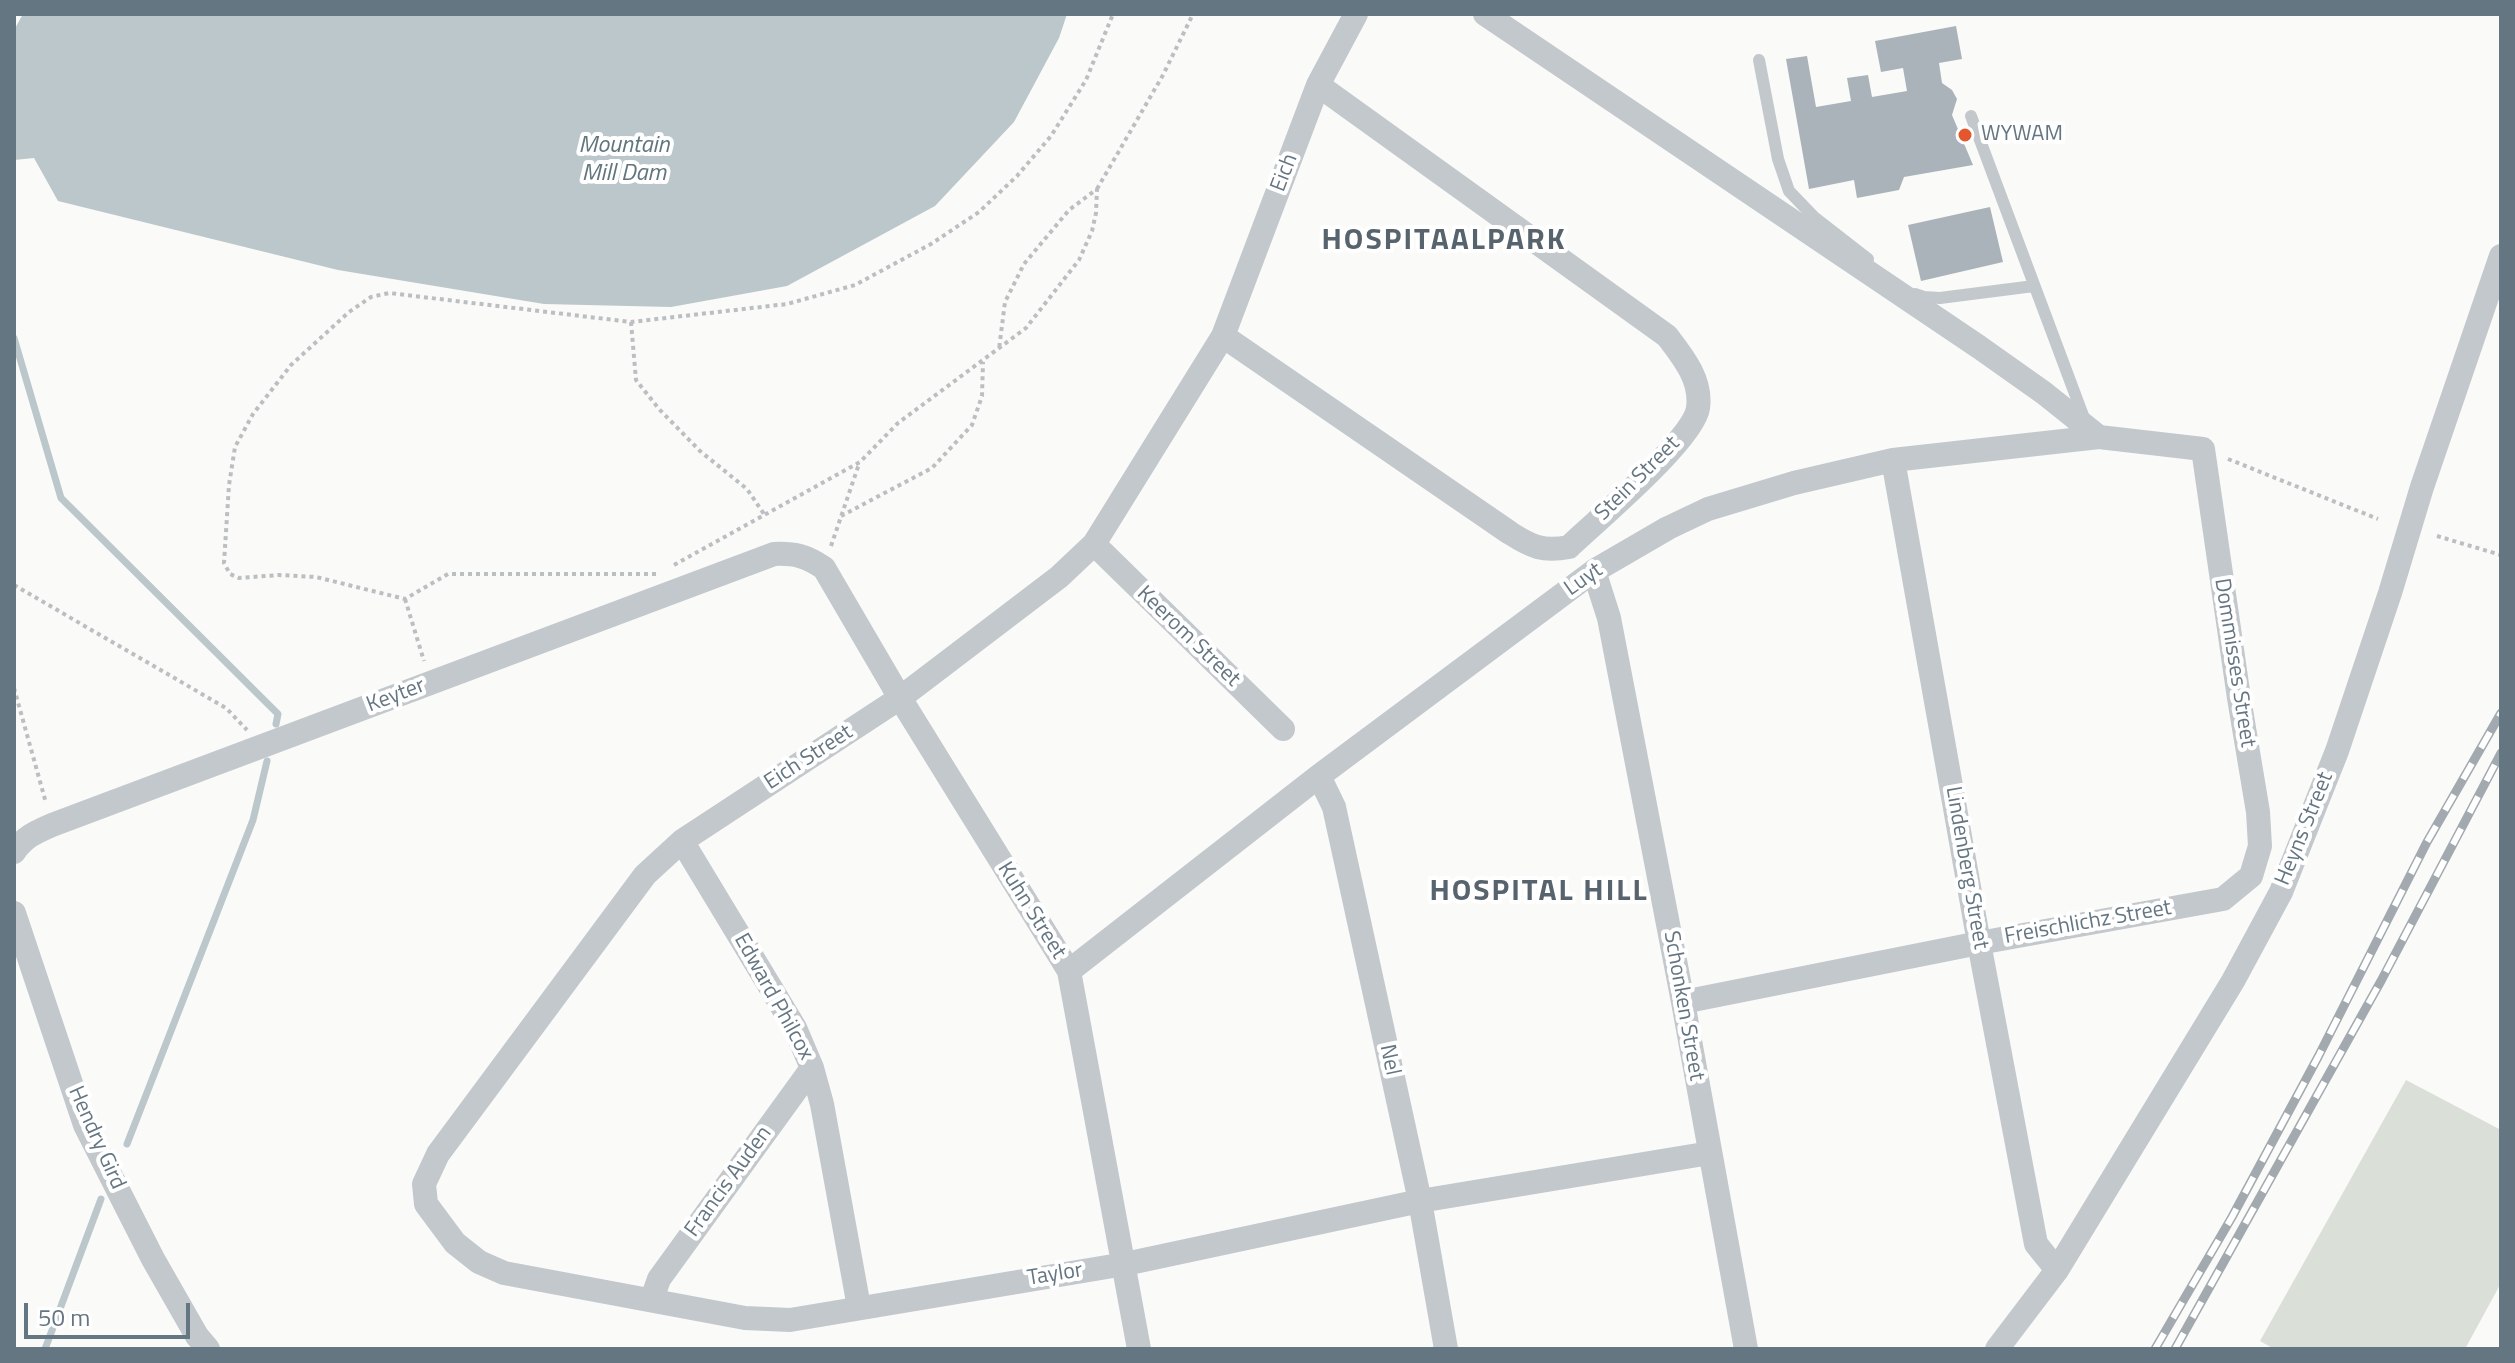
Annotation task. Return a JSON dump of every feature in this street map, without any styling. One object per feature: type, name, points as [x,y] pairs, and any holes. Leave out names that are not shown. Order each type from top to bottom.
[{"type":"street","name":"Eich","points":[[1223,336],[1318,85],[1356,14]]},
{"type":"street","points":[[1485,14],[1979,347],[2044,393],[2093,433]]},
{"type":"street","name":"Stein Street","points":[[1223,336],[1510,533],[1531,546],[1551,551],[1569,547],[1677,443],[1698,410],[1697,384],[1683,357],[1667,336],[1318,85]]},
{"type":"street","name":"Heyns Street","points":[[1997,1349],[2057,1270],[2194,1046],[2281,892],[2337,751],[2501,256]]},
{"type":"street","name":"Eich Street","points":[[426,1204],[424,1184],[438,1154],[645,875],[682,841],[900,698],[1059,577],[1094,544],[1223,336]]},
{"type":"street","name":"Luyt","points":[[1069,971],[1319,776],[1594,571],[1668,528],[1708,509],[1794,483],[1893,460],[2093,433],[2203,449]]},
{"type":"street","name":"Dommisses Street","points":[[2203,449],[2236,683],[2258,812],[2260,846],[2251,876]]},
{"type":"street","name":"Lindenberg Street","points":[[1893,460],[2036,1244],[2057,1270]]},
{"type":"street","name":"Keerom Street","points":[[1094,544],[1283,729]]},
{"type":"street","name":"Keyter","points":[[18,847],[35,832],[52,825],[774,554],[807,556],[824,568]]},
{"type":"street","name":"Kuhn Street","points":[[824,568],[900,698],[1069,971],[1139,1349]]},
{"type":"street","name":"Schonken Street","points":[[1594,571],[1609,618],[1746,1349]]},
{"type":"street","name":"Nel","points":[[1319,776],[1334,807],[1420,1201],[1446,1349]]},
{"type":"street","name":"Edward Philcox","points":[[682,841],[795,1028],[812,1068],[822,1104],[859,1307]]},
{"type":"street","name":"Freischlichz Street","points":[[1683,1002],[1979,943],[2223,899],[2251,876]]},
{"type":"street","name":"Hendry Gird","points":[[14,913],[85,1125],[153,1259],[197,1336],[208,1349]]},
{"type":"street","name":"Francis Auden","points":[[652,1299],[659,1279],[812,1068]]},
{"type":"street","name":"Taylor","points":[[426,1204],[455,1243],[479,1262],[504,1273],[745,1318],[790,1320],[1125,1264],[1420,1201],[1710,1153]]},
{"type":"lane","points":[[1759,60],[1785,182],[1789,191],[1814,217],[1906,289],[1924,297],[1940,298],[2034,286]]},
{"type":"lane","points":[[1971,116],[2093,433]]},
{"type":"path","points":[[652,583],[662,574],[448,574],[405,599],[316,577],[279,575],[239,578],[230,574],[224,563],[235,447],[253,414],[291,365],[349,312],[371,297],[389,293],[631,322],[787,304],[855,285],[931,244],[979,212],[1017,176],[1051,136],[1086,80],[1113,14]]},
{"type":"path","points":[[999,349],[1005,302],[1024,264],[1069,210],[1097,189],[1163,75],[1193,14]]},
{"type":"path","points":[[666,570],[860,462],[898,423],[1026,328],[1079,260],[1092,231],[1097,189]]},
{"type":"path","points":[[631,322],[636,380],[700,451],[747,489],[764,514]]},
{"type":"path","points":[[841,516],[932,468],[972,425],[982,396],[983,361]]},
{"type":"path","points":[[2203,449],[2378,519]]},
{"type":"path","points":[[824,568],[860,462]]},
{"type":"path","points":[[2437,536],[2501,555]]},
{"type":"path","points":[[14,585],[226,708],[263,746]]},
{"type":"path","points":[[405,599],[431,683]]},
{"type":"path","points":[[14,688],[52,825]]},
{"type":"shaded area","points":[[2406,1080],[2501,1130],[2501,1283],[2465,1349],[2274,1349],[2260,1341]]},
{"type":"water","name":"Mountain Mill Dam","points":[[23,14],[1067,14],[1059,38],[1014,122],[935,206],[787,286],[671,307],[544,304],[338,270],[58,201],[34,158],[14,160],[14,30]]},
{"type":"building","points":[[1956,26],[1962,59],[1939,63],[1942,83],[1952,90],[1957,99],[1952,115],[1973,165],[1904,177],[1899,190],[1857,198],[1854,180],[1809,189],[1786,59],[1807,56],[1816,107],[1851,101],[1847,78],[1868,75],[1872,97],[1907,91],[1903,68],[1881,72],[1875,41]]},
{"type":"building","points":[[1990,207],[2003,262],[1921,281],[1908,225]]},
{"type":"waterway","points":[[14,338],[61,498],[278,714],[276,724]]},
{"type":"waterway","points":[[127,1144],[253,820],[267,761]]},
{"type":"waterway","points":[[45,1349],[101,1199]]},
{"type":"railway","points":[[2155,1349],[2232,1217],[2318,1057],[2427,842],[2501,713]]},
{"type":"railway","points":[[2175,1349],[2381,981],[2501,753]]},
{"type":"place","name":"WYWAM","points":[[1965,135]]},
{"type":"district","name":"HOSPITAALPARK","points":[[1444,242]]},
{"type":"district","name":"HOSPITAL HILL","points":[[1539,893]]}]
